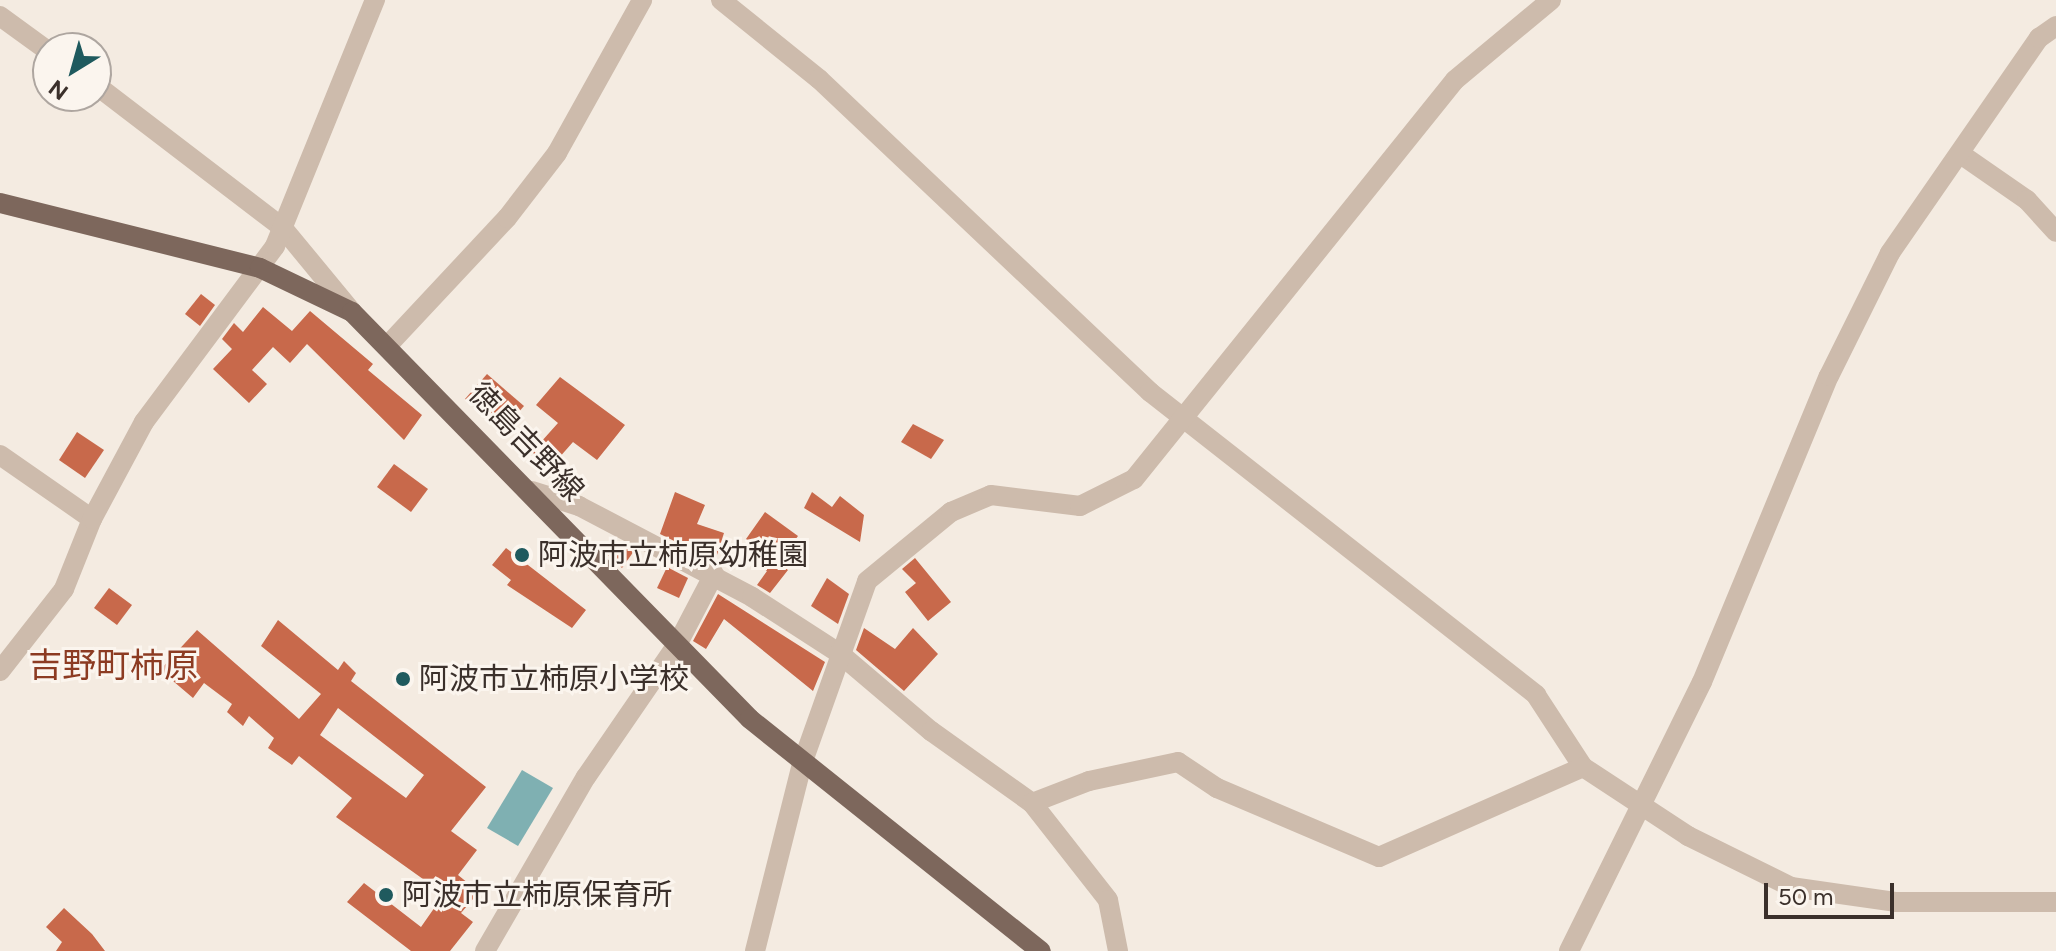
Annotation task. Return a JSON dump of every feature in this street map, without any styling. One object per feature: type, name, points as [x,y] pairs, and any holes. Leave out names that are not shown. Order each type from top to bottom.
[{"type":"main road","name":"徳島吉野線","points":[[0,203],[260,268],[352,312],[389,344],[678,643],[802,764],[1041,951]]},
{"type":"street","points":[[0,671],[64,589],[92,519],[144,422],[260,268],[282,227],[375,0]]},
{"type":"street","points":[[389,344],[507,218],[557,153],[642,0]]},
{"type":"street","points":[[721,0],[819,79],[1069,318],[1185,419],[1536,695],[1583,767],[1643,808],[1791,887],[1895,902],[2056,902]]},
{"type":"street","points":[[755,951],[802,764],[867,581],[951,512],[991,495],[1080,506],[1115,494],[1185,419],[1455,80],[1551,0]]},
{"type":"street","points":[[0,16],[32,39]]},
{"type":"street","points":[[1569,951],[1643,808],[1829,376],[1890,253],[1962,155],[2039,38],[2056,26]]},
{"type":"street","points":[[112,97],[282,227],[352,312]]},
{"type":"street","points":[[1962,155],[2027,200],[2056,232]]},
{"type":"street","points":[[0,455],[92,519]]},
{"type":"street","points":[[532,491],[579,506],[714,574],[839,653],[931,731],[1032,803],[1108,900],[1118,951]]},
{"type":"street","points":[[485,951],[586,777],[678,643],[714,574]]},
{"type":"street","points":[[1032,803],[1089,781],[1178,762],[1230,795],[1379,857],[1583,767]]},
{"type":"water","points":[[522,770],[553,788],[518,846],[487,828]]},
{"type":"building","points":[[201,294],[215,305],[200,326],[185,314]]},
{"type":"building","points":[[263,307],[292,331],[310,311],[373,364],[368,370],[422,415],[404,440],[307,344],[290,363],[273,347],[252,370],[267,384],[249,403],[213,369],[232,349],[222,339],[234,323],[243,332]]},
{"type":"building","points":[[487,374],[524,406],[502,431],[465,399]]},
{"type":"building","points":[[560,377],[625,425],[597,460],[573,442],[550,468],[532,452],[558,423],[536,405]]},
{"type":"building","points":[[913,424],[944,440],[931,459],[901,442]]},
{"type":"building","points":[[77,432],[104,450],[85,478],[59,460]]},
{"type":"building","points":[[394,464],[428,489],[411,512],[377,487]]},
{"type":"building","points":[[675,492],[705,505],[697,524],[724,533],[715,561],[660,534]]},
{"type":"building","points":[[812,492],[832,507],[840,496],[864,515],[860,542],[804,508]]},
{"type":"building","points":[[765,512],[798,536],[778,563],[788,570],[770,593],[757,585],[767,571],[759,565],[767,554],[746,539]]},
{"type":"building","points":[[618,541],[634,551],[622,568],[608,555]]},
{"type":"building","points":[[506,548],[586,610],[572,628],[507,585],[511,580],[492,565]]},
{"type":"building","points":[[915,558],[951,602],[928,621],[905,592],[916,583],[902,569]]},
{"type":"building","points":[[667,567],[688,578],[679,598],[657,588]]},
{"type":"building","points":[[827,578],[849,594],[838,624],[811,606]]},
{"type":"building","points":[[109,588],[132,605],[117,625],[94,608]]},
{"type":"building","points":[[718,594],[825,662],[813,691],[724,619],[706,649],[693,641]]},
{"type":"building","points":[[278,620],[338,670],[344,661],[356,673],[351,681],[486,787],[451,831],[477,850],[458,875],[479,892],[461,913],[473,922],[450,951],[411,951],[347,902],[364,883],[421,927],[444,894],[336,817],[352,798],[299,756],[292,765],[268,748],[274,738],[249,716],[243,726],[227,712],[232,704],[204,683],[193,698],[160,670],[197,630],[299,719],[321,694],[261,646]],"holes":[[[338,708],[424,775],[406,798],[320,735]]]},
{"type":"building","points":[[864,628],[895,649],[913,628],[938,654],[904,691],[856,650]]},
{"type":"building","points":[[64,908],[105,951],[56,951],[62,942],[46,927]]},
{"type":"place","name":"阿波市立柿原幼稚園","points":[[522,555]]},
{"type":"place","name":"阿波市立柿原小学校","points":[[403,679]]},
{"type":"place","name":"阿波市立柿原保育所","points":[[386,895]]},
{"type":"district","name":"吉野町柿原","points":[[113,666]]}]
